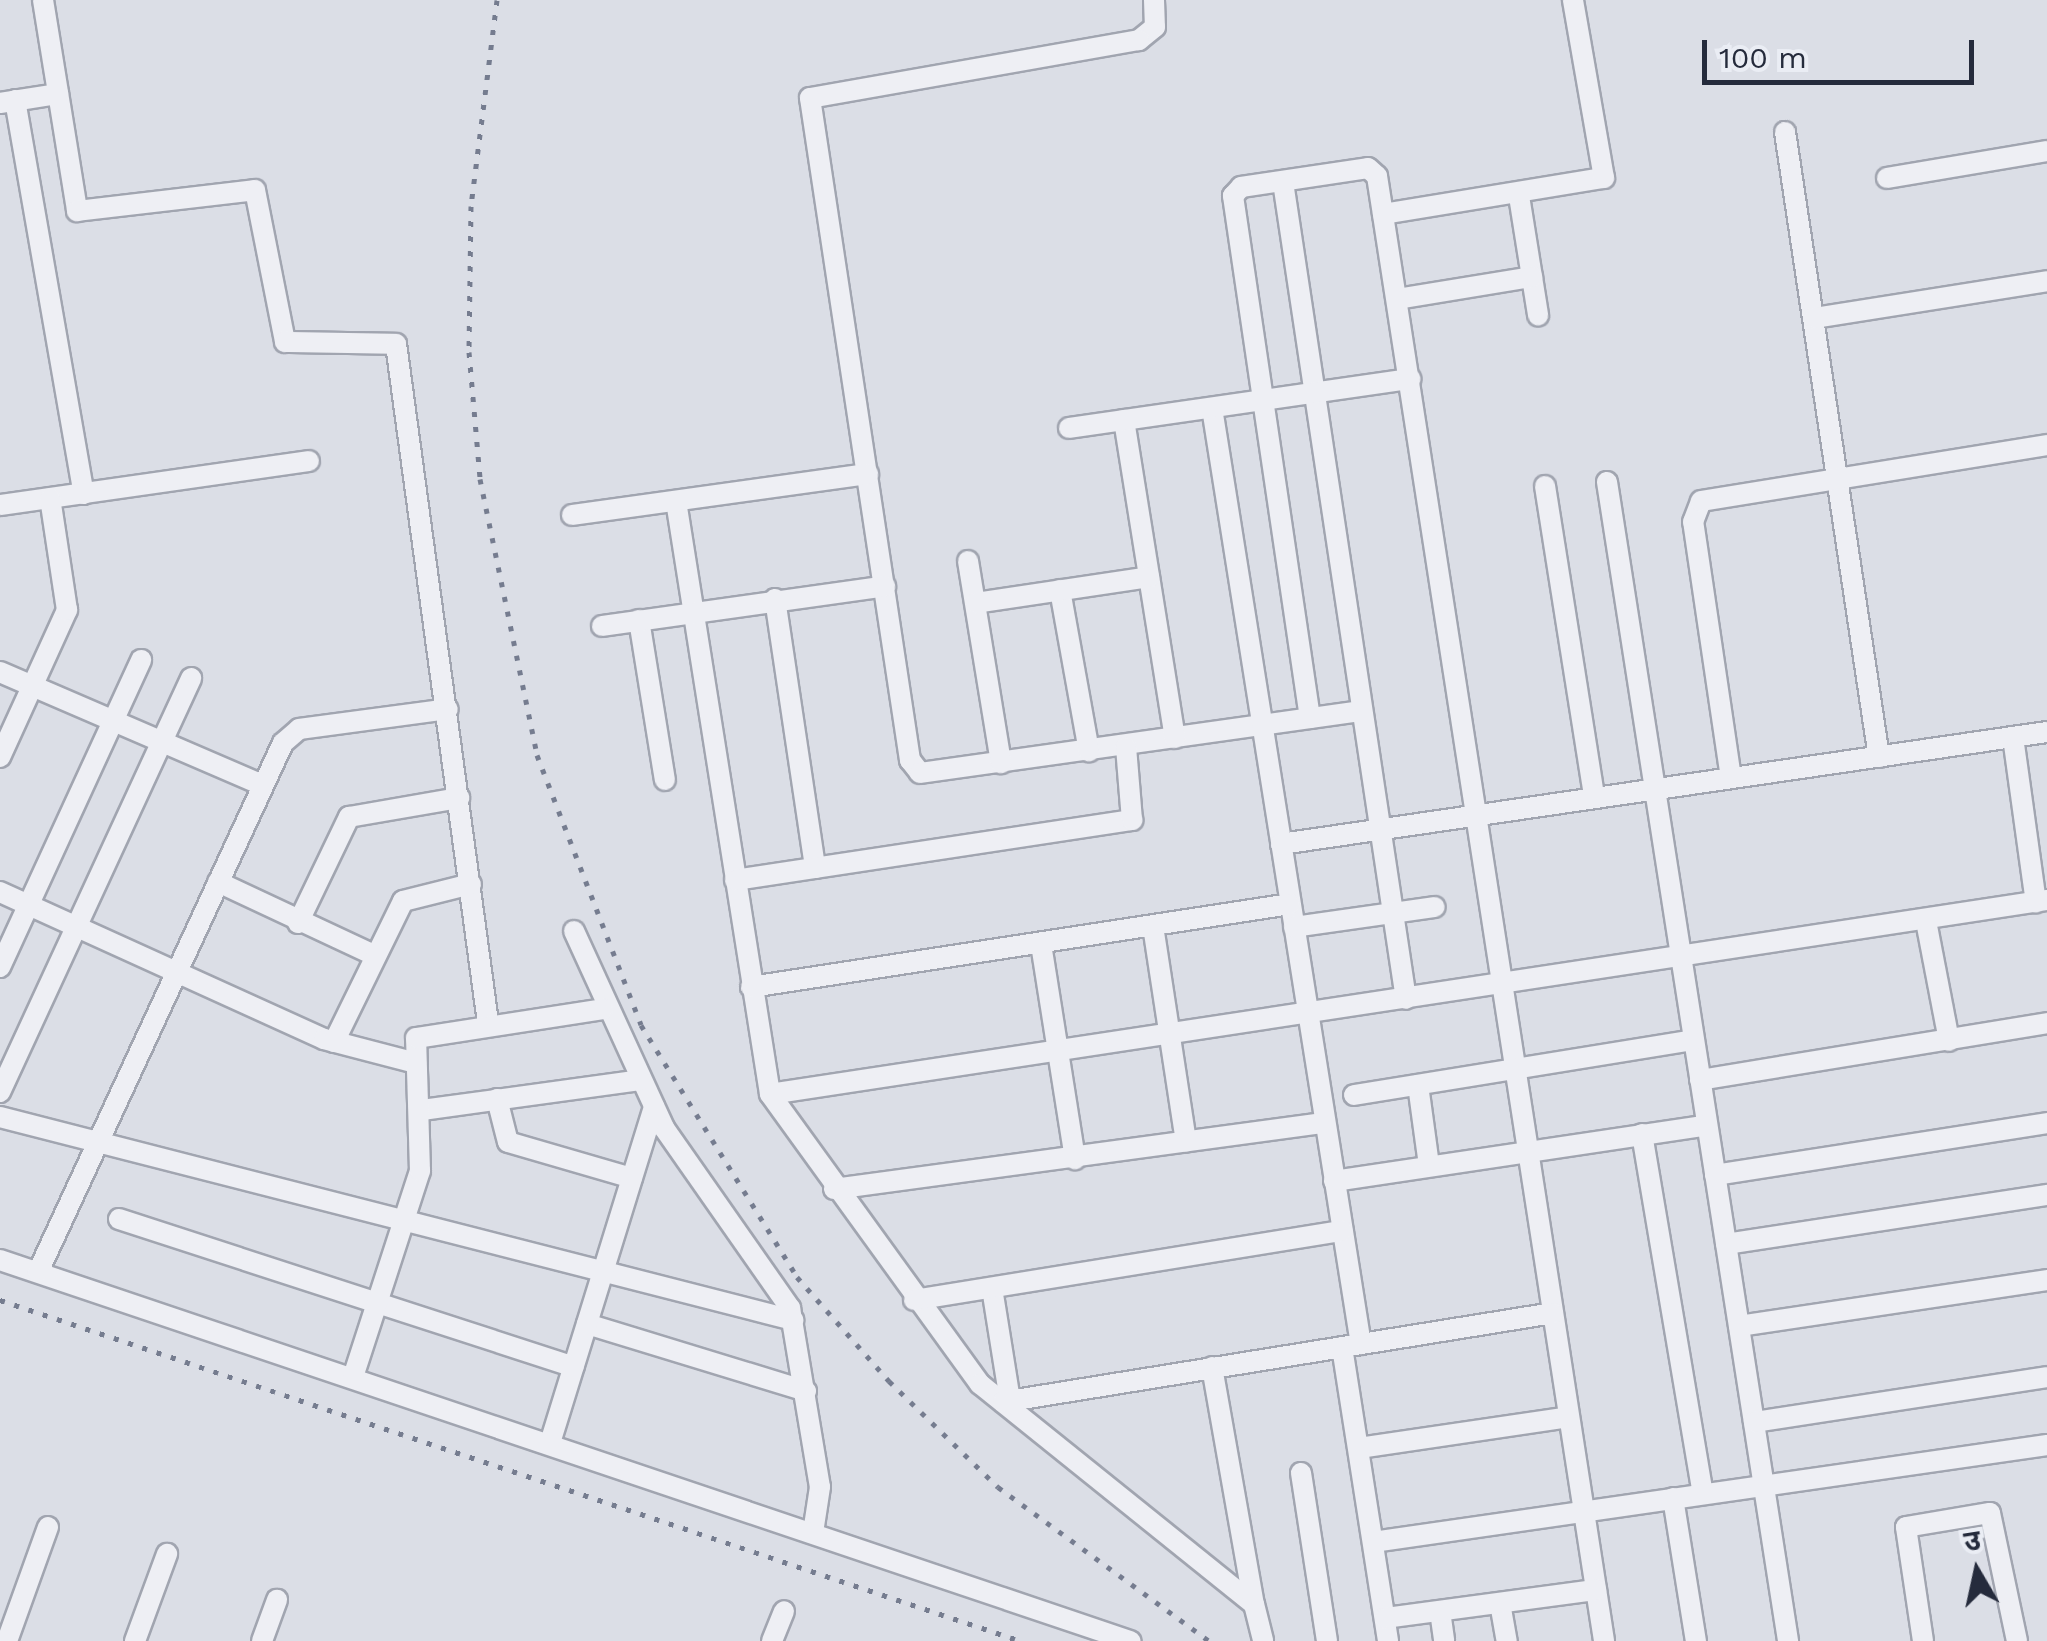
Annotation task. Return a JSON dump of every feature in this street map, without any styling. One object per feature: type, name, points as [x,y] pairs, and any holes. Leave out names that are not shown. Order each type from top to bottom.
[{"type":"street","points":[[43,0],[82,215],[255,190],[285,342],[396,344],[488,1023]]},
{"type":"street","points":[[1154,0],[1155,27],[1139,40],[810,98],[912,766],[920,774],[1361,711]]},
{"type":"street","points":[[1383,214],[1518,196],[1606,174],[1573,0]]},
{"type":"street","points":[[58,94],[7,102],[84,494]]},
{"type":"street","points":[[1786,132],[1879,757]]},
{"type":"street","points":[[1888,178],[2047,150]]},
{"type":"street","points":[[1310,718],[1233,196],[1283,182],[1368,168],[1383,214],[1410,379],[1604,1641]]},
{"type":"street","points":[[1283,182],[1406,999]]},
{"type":"street","points":[[1518,196],[1538,315]]},
{"type":"street","points":[[1397,299],[1532,277]]},
{"type":"street","points":[[1814,318],[2047,282]]},
{"type":"street","points":[[1068,428],[1410,379]]},
{"type":"street","points":[[1212,408],[1265,724],[1342,1231],[1359,1448],[1388,1641]]},
{"type":"street","points":[[1124,420],[1175,738]]},
{"type":"street","points":[[1730,778],[1694,508],[1712,496],[2047,446]]},
{"type":"street","points":[[0,504],[309,461]]},
{"type":"street","points":[[572,514],[868,474]]},
{"type":"street","points":[[1607,482],[1788,1641]]},
{"type":"street","points":[[1545,486],[1594,797]]},
{"type":"street","points":[[0,757],[68,596],[50,498]]},
{"type":"street","points":[[676,501],[770,1094],[914,1300],[1007,1401],[1254,1604]]},
{"type":"street","points":[[968,561],[1002,763]]},
{"type":"street","points":[[976,603],[1149,577]]},
{"type":"street","points":[[602,626],[885,586]]},
{"type":"street","points":[[1060,590],[1089,751]]},
{"type":"street","points":[[775,599],[815,868]]},
{"type":"street","points":[[639,620],[665,780]]},
{"type":"street","points":[[0,966],[141,660]]},
{"type":"street","points":[[0,672],[162,736],[262,785]]},
{"type":"street","points":[[0,1092],[74,924],[191,678]]},
{"type":"street","points":[[38,1272],[262,785],[299,729],[448,710]]},
{"type":"street","points":[[1281,844],[2047,732]]},
{"type":"street","points":[[770,1094],[1056,1048],[1681,959],[2042,901],[2013,737]]},
{"type":"street","points":[[735,880],[1132,820],[1126,747]]},
{"type":"street","points":[[298,923],[348,817],[459,798]]},
{"type":"street","points":[[218,882],[298,923],[376,956]]},
{"type":"street","points":[[334,1042],[404,901],[470,884]]},
{"type":"street","points":[[0,892],[334,1042],[416,1063]]},
{"type":"street","points":[[752,988],[1290,904]]},
{"type":"street","points":[[1294,928],[1435,907]]},
{"type":"street","points":[[1926,921],[1949,1041]]},
{"type":"street","points":[[1153,926],[1186,1141]]},
{"type":"street","points":[[574,931],[603,1009],[654,1107],[793,1320],[822,1507],[813,1534]]},
{"type":"street","points":[[1042,944],[1075,1158]]},
{"type":"street","points":[[353,1377],[424,1152],[416,1063],[419,1034],[603,1009]]},
{"type":"street","points":[[1700,1080],[2047,1023]]},
{"type":"street","points":[[1354,1096],[1694,1040]]},
{"type":"street","points":[[422,1110],[640,1080]]},
{"type":"street","points":[[1418,1085],[1429,1165]]},
{"type":"street","points":[[497,1100],[508,1142],[632,1178]]},
{"type":"street","points":[[550,1443],[654,1107]]},
{"type":"street","points":[[0,1117],[793,1320]]},
{"type":"street","points":[[1715,1174],[2047,1122]]},
{"type":"street","points":[[834,1190],[1324,1123]]},
{"type":"street","points":[[1334,1180],[1707,1125]]},
{"type":"street","points":[[1642,1134],[1703,1493]]},
{"type":"street","points":[[1726,1244],[2047,1195]]},
{"type":"street","points":[[119,1219],[574,1367]]},
{"type":"street","points":[[914,1300],[1342,1231]]},
{"type":"street","points":[[0,1260],[1130,1641]]},
{"type":"street","points":[[1739,1326],[2047,1280]]},
{"type":"street","points":[[992,1288],[1007,1401]]},
{"type":"street","points":[[1007,1401],[1553,1313]]},
{"type":"street","points":[[587,1324],[806,1391]]},
{"type":"street","points":[[1212,1367],[1263,1641]]},
{"type":"street","points":[[1754,1422],[2047,1377]]},
{"type":"street","points":[[1359,1448],[1568,1417]]},
{"type":"street","points":[[1373,1542],[2047,1445]]},
{"type":"street","points":[[1301,1473],[1327,1641]]},
{"type":"street","points":[[1672,1498],[1696,1641]]},
{"type":"street","points":[[1923,1641],[1906,1528],[1990,1512],[2017,1641]]},
{"type":"street","points":[[8,1641],[48,1527]]},
{"type":"street","points":[[135,1641],[167,1554]]},
{"type":"street","points":[[1385,1618],[1596,1590]]},
{"type":"street","points":[[262,1641],[277,1600]]},
{"type":"street","points":[[1500,1603],[1507,1641]]},
{"type":"street","points":[[772,1641],[784,1611]]},
{"type":"street","points":[[1440,1611],[1444,1641]]},
{"type":"railway","points":[[497,0],[471,206],[469,352],[480,479],[537,755],[641,1025],[797,1277],[889,1381],[998,1487],[1209,1641]]},
{"type":"railway","points":[[0,1300],[1021,1641]]}]
